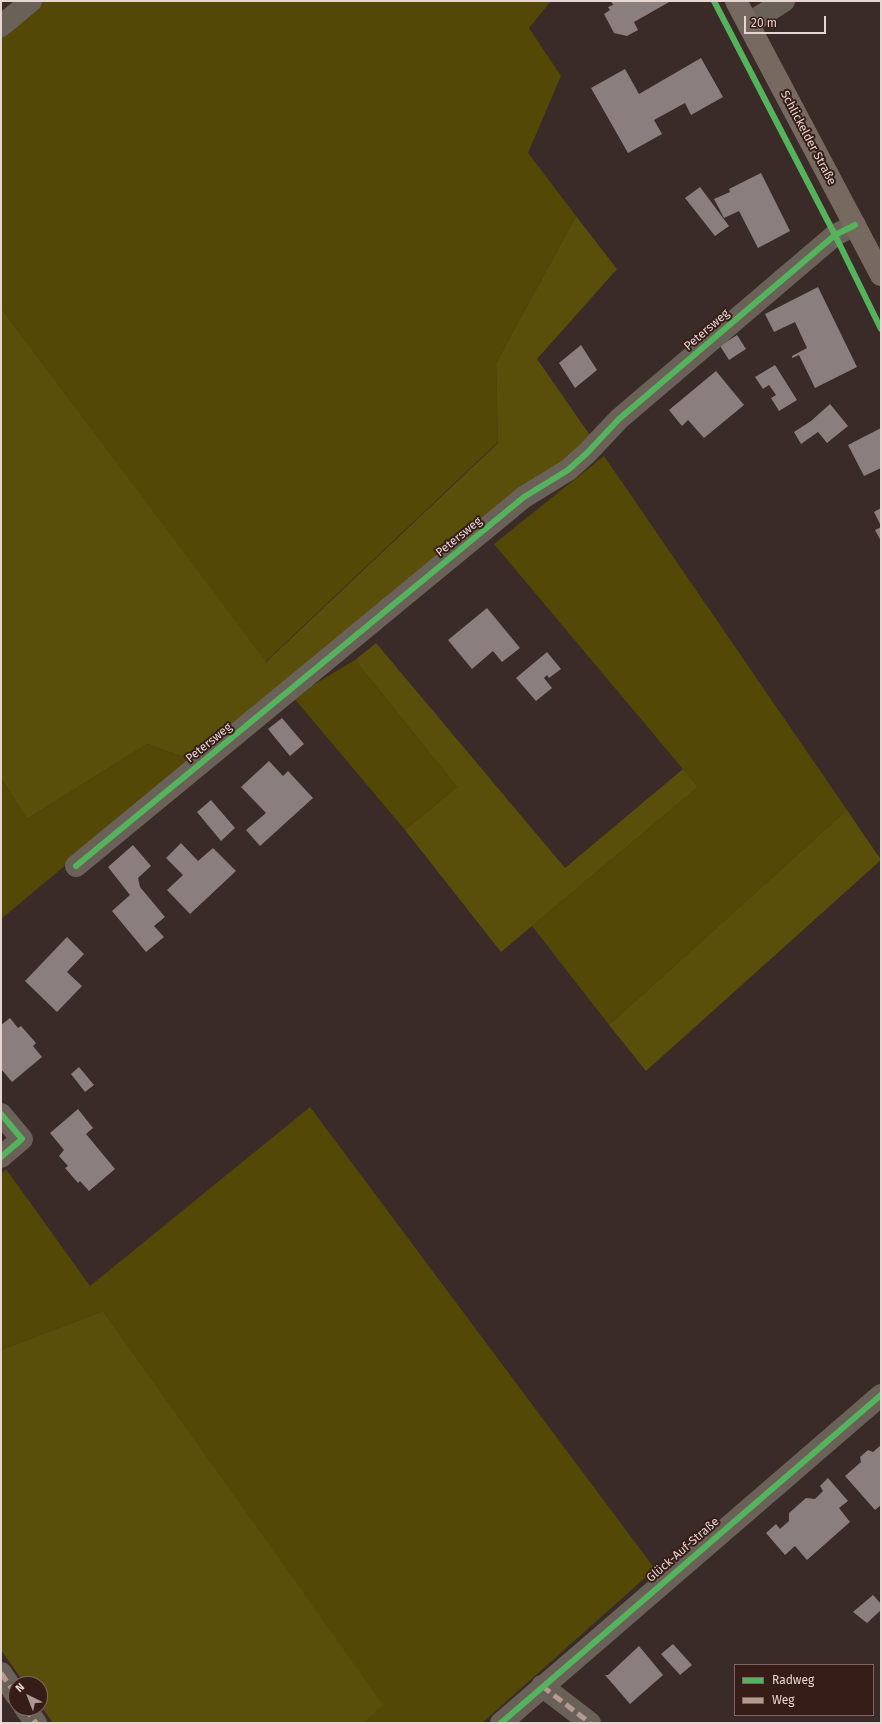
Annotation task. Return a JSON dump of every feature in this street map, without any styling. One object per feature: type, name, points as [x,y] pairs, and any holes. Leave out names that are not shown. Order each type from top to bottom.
[{"type":"main road","name":"Schlickelder Straße","points":[[736,1],[854,225],[879,267]]},
{"type":"street","points":[[1,26],[31,1]]},
{"type":"street","points":[[748,24],[784,1]]},
{"type":"street","name":"Petersweg","points":[[76,866],[524,497],[568,470],[619,419],[835,235],[854,225]]},
{"type":"street","points":[[1,1114],[22,1139],[1,1157]]},
{"type":"street","name":"Glück-Auf-Straße","points":[[501,1723],[542,1686],[881,1395]]},
{"type":"street","points":[[1,1673],[8,1683]]},
{"type":"street","points":[[542,1686],[590,1723]]},
{"type":"shaded area","points":[[37,1],[551,1],[529,28],[561,76],[528,153],[576,216],[496,363],[498,442],[265,662],[1,308],[1,31]]},
{"type":"shaded area","points":[[576,216],[617,269],[537,359],[592,438],[192,760],[147,744],[27,819],[1,778],[1,308],[266,662],[498,443],[496,363]]},
{"type":"shaded area","points":[[604,456],[847,810],[609,1025],[532,926],[698,787],[494,544]]},
{"type":"shaded area","points":[[376,643],[565,868],[683,769],[698,787],[501,952],[405,830],[457,787],[355,660]]},
{"type":"shaded area","points":[[355,660],[457,787],[405,830],[293,697]]},
{"type":"shaded area","points":[[147,744],[192,760],[1,919],[1,778],[27,819]]},
{"type":"shaded area","points":[[847,810],[881,860],[646,1071],[609,1025]]},
{"type":"shaded area","points":[[310,1107],[655,1569],[482,1723],[364,1723],[382,1705],[103,1311],[1,1350],[1,1174],[6,1169],[90,1286]]},
{"type":"shaded area","points":[[103,1311],[383,1705],[364,1723],[53,1723],[48,1716],[48,1676],[19,1676],[1,1650],[1,1350]]},
{"type":"building","points":[[611,1],[671,1],[634,22],[638,30],[627,36],[614,33],[604,14],[610,10],[608,7],[613,5]]},
{"type":"building","points":[[701,58],[723,97],[691,115],[685,103],[654,120],[662,134],[628,153],[591,88],[625,69],[639,94]]},
{"type":"building","points":[[761,173],[790,231],[758,248],[739,211],[724,218],[714,199],[730,192],[729,189]]},
{"type":"building","points":[[700,187],[729,226],[715,236],[685,198]]},
{"type":"building","points":[[818,287],[857,367],[815,388],[799,355],[792,358],[792,356],[807,348],[795,322],[774,332],[765,314]]},
{"type":"building","points":[[737,335],[746,349],[729,360],[720,346]]},
{"type":"building","points":[[581,345],[597,370],[575,388],[559,363]]},
{"type":"building","points":[[775,365],[797,400],[779,411],[771,398],[776,395],[769,385],[763,389],[755,377]]},
{"type":"building","points":[[716,371],[744,405],[704,438],[688,420],[682,426],[669,410]]},
{"type":"building","points":[[830,404],[848,426],[827,443],[818,432],[801,444],[794,432],[811,421]]},
{"type":"building","points":[[881,428],[881,468],[864,476],[848,445]]},
{"type":"building","points":[[881,508],[881,526],[874,512]]},
{"type":"building","points":[[881,527],[881,541],[875,530]]},
{"type":"building","points":[[487,608],[520,648],[502,662],[493,651],[472,669],[448,640]]},
{"type":"building","points":[[547,652],[561,669],[549,678],[547,675],[544,678],[552,688],[536,701],[516,678]]},
{"type":"building","points":[[282,718],[304,744],[290,756],[268,729]]},
{"type":"building","points":[[269,761],[283,776],[288,771],[313,798],[260,846],[246,830],[266,813],[241,787]]},
{"type":"building","points":[[211,800],[235,828],[221,841],[197,812]]},
{"type":"building","points":[[181,843],[198,861],[213,848],[236,871],[190,914],[167,890],[183,875],[166,858]]},
{"type":"building","points":[[133,845],[151,866],[138,878],[140,887],[165,917],[154,926],[164,937],[146,952],[112,911],[130,895],[108,867]]},
{"type":"building","points":[[67,937],[84,954],[67,972],[82,986],[57,1012],[25,981]]},
{"type":"building","points":[[10,1018],[18,1028],[21,1026],[36,1043],[33,1046],[42,1057],[12,1082],[1,1069],[1,1025]]},
{"type":"building","points":[[79,1067],[94,1085],[85,1092],[71,1074]]},
{"type":"building","points":[[78,1109],[93,1128],[86,1134],[115,1169],[89,1191],[80,1181],[78,1183],[65,1168],[68,1166],[59,1156],[64,1150],[50,1133]]},
{"type":"building","points":[[881,1445],[881,1505],[875,1510],[845,1476],[861,1462],[860,1457],[868,1450],[873,1452]]},
{"type":"building","points":[[828,1478],[848,1501],[839,1508],[850,1522],[807,1560],[795,1546],[785,1555],[766,1533],[776,1524],[780,1529],[789,1521],[789,1513],[806,1498],[815,1499],[823,1491],[820,1486]]},
{"type":"building","points":[[873,1595],[881,1604],[881,1610],[867,1623],[853,1612]]},
{"type":"building","points":[[673,1644],[692,1665],[680,1675],[661,1654]]},
{"type":"building","points":[[639,1646],[663,1675],[630,1704],[605,1675],[608,1675]]},
{"type":"marked path","points":[[1,1673],[8,1683]]},
{"type":"marked path","points":[[542,1686],[590,1723]]},
{"type":"marked path","points":[[31,1716],[36,1723]]},
{"type":"cycle path","points":[[714,1],[835,235],[881,329]]},
{"type":"cycle path","points":[[76,866],[524,497],[568,470],[587,453],[619,419],[835,235],[855,225]]},
{"type":"cycle path","points":[[1,1114],[22,1139],[1,1157]]},
{"type":"cycle path","points":[[501,1723],[881,1395]]}]
